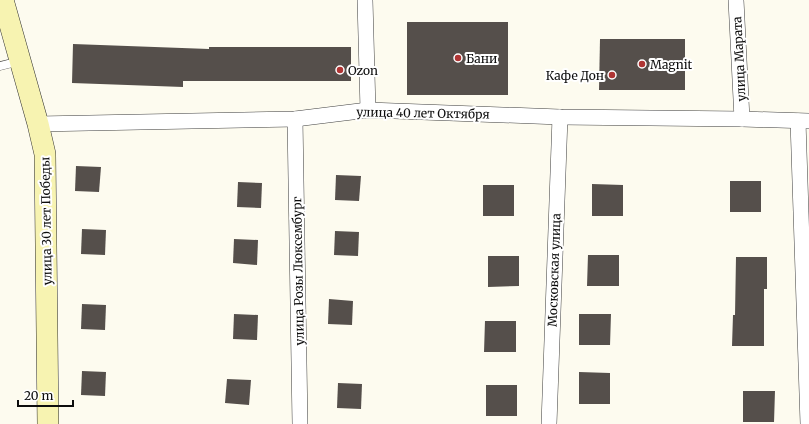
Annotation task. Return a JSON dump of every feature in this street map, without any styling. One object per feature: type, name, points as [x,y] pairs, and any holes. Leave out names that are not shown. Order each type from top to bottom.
[{"type":"main road","name":"улица 30 лет Победы","points":[[3,0],[45,154],[48,424]]},
{"type":"street","points":[[365,0],[368,110]]},
{"type":"street","name":"улица Марата","points":[[736,0],[742,119]]},
{"type":"street","name":"улица 40 лет Октября","points":[[38,124],[295,119],[368,110],[560,117],[803,121]]},
{"type":"street","name":"Московская улица","points":[[549,424],[560,117]]},
{"type":"street","name":"улица Розы Люксембург","points":[[295,119],[300,424]]},
{"type":"street","points":[[803,121],[808,424]]},
{"type":"lane","points":[[0,66],[20,61]]},
{"type":"building","name":"Бани","points":[[407,22],[508,22],[508,95],[407,95]]},
{"type":"building","name":"Magnit","points":[[600,39],[685,39],[685,90],[599,90]]},
{"type":"building","points":[[73,44],[209,49],[209,47],[351,47],[351,81],[183,81],[183,87],[72,83]]},
{"type":"building","points":[[76,166],[101,167],[99,192],[75,191]]},
{"type":"building","points":[[336,175],[361,176],[359,201],[335,200]]},
{"type":"building","points":[[730,181],[761,181],[761,212],[730,212]]},
{"type":"building","points":[[238,182],[262,183],[261,208],[237,207]]},
{"type":"building","points":[[592,184],[623,185],[623,216],[592,216]]},
{"type":"building","points":[[483,185],[514,185],[514,216],[483,216]]},
{"type":"building","points":[[82,229],[106,230],[105,255],[81,254]]},
{"type":"building","points":[[335,231],[359,232],[358,256],[334,255]]},
{"type":"building","points":[[234,239],[258,240],[257,265],[233,263]]},
{"type":"building","points":[[588,255],[619,255],[619,286],[587,286]]},
{"type":"building","points":[[488,256],[519,256],[519,286],[488,287]]},
{"type":"building","points":[[736,257],[767,257],[767,289],[764,289],[764,346],[732,346],[733,315],[735,315]]},
{"type":"building","points":[[329,299],[353,301],[352,325],[328,324]]},
{"type":"building","points":[[82,304],[106,305],[105,330],[81,329]]},
{"type":"building","points":[[234,314],[258,315],[257,340],[233,339]]},
{"type":"building","points":[[579,314],[611,314],[610,345],[579,345]]},
{"type":"building","points":[[485,321],[516,321],[516,352],[484,352]]},
{"type":"building","points":[[82,371],[106,372],[105,396],[81,395]]},
{"type":"building","points":[[579,372],[610,373],[610,404],[579,404]]},
{"type":"building","points":[[227,379],[251,380],[249,405],[225,403]]},
{"type":"building","points":[[338,383],[362,384],[361,409],[337,408]]},
{"type":"building","points":[[486,385],[517,385],[517,416],[486,416]]},
{"type":"building","points":[[743,391],[775,391],[774,422],[743,422]]},
{"type":"place","name":"Бани","points":[[458,58]]},
{"type":"place","name":"Magnit","points":[[642,64]]},
{"type":"place","name":"Ozon","points":[[340,70]]},
{"type":"place","name":"Кафе Дон","points":[[612,75]]}]
